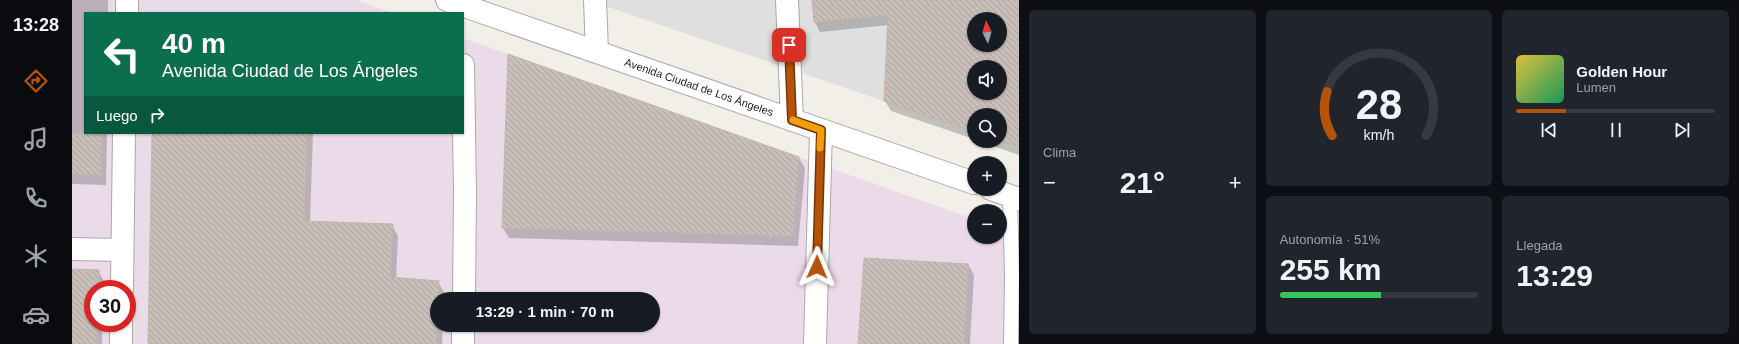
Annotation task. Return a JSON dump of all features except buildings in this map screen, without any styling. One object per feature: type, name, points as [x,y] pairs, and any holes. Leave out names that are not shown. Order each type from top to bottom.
[{"type":"street","points":[[127,0],[127,12]]},
{"type":"street","points":[[595,0],[597,52]]},
{"type":"street","points":[[787,0],[792,120]]},
{"type":"street","name":"Avenida Ciudad de Los Ángeles","points":[[452,4],[597,52],[967,181]]},
{"type":"street","points":[[464,126],[464,292]]},
{"type":"street","points":[[816,344],[821,130]]},
{"type":"street","points":[[122,280],[124,134]]},
{"type":"street","points":[[72,250],[122,250]]},
{"type":"street","points":[[121,332],[121,344]]},
{"type":"street","points":[[463,332],[463,344]]},
{"type":"lane","points":[[1006,196],[1012,275],[1011,344]]},
{"type":"shaded area","points":[[72,0],[356,0],[390,12],[84,12],[84,134],[464,134],[464,38],[967,217],[967,244],[1007,244],[1007,231],[1019,235],[1019,344],[72,344]]},
{"type":"shaded area","points":[[588,0],[1019,0],[1019,147],[1007,143],[1007,108],[967,108],[967,130]]},
{"type":"slow traffic","points":[[793,120],[821,130],[820,148]]},
{"type":"route","points":[[789,45],[792,120],[821,130],[817,267]]}]
